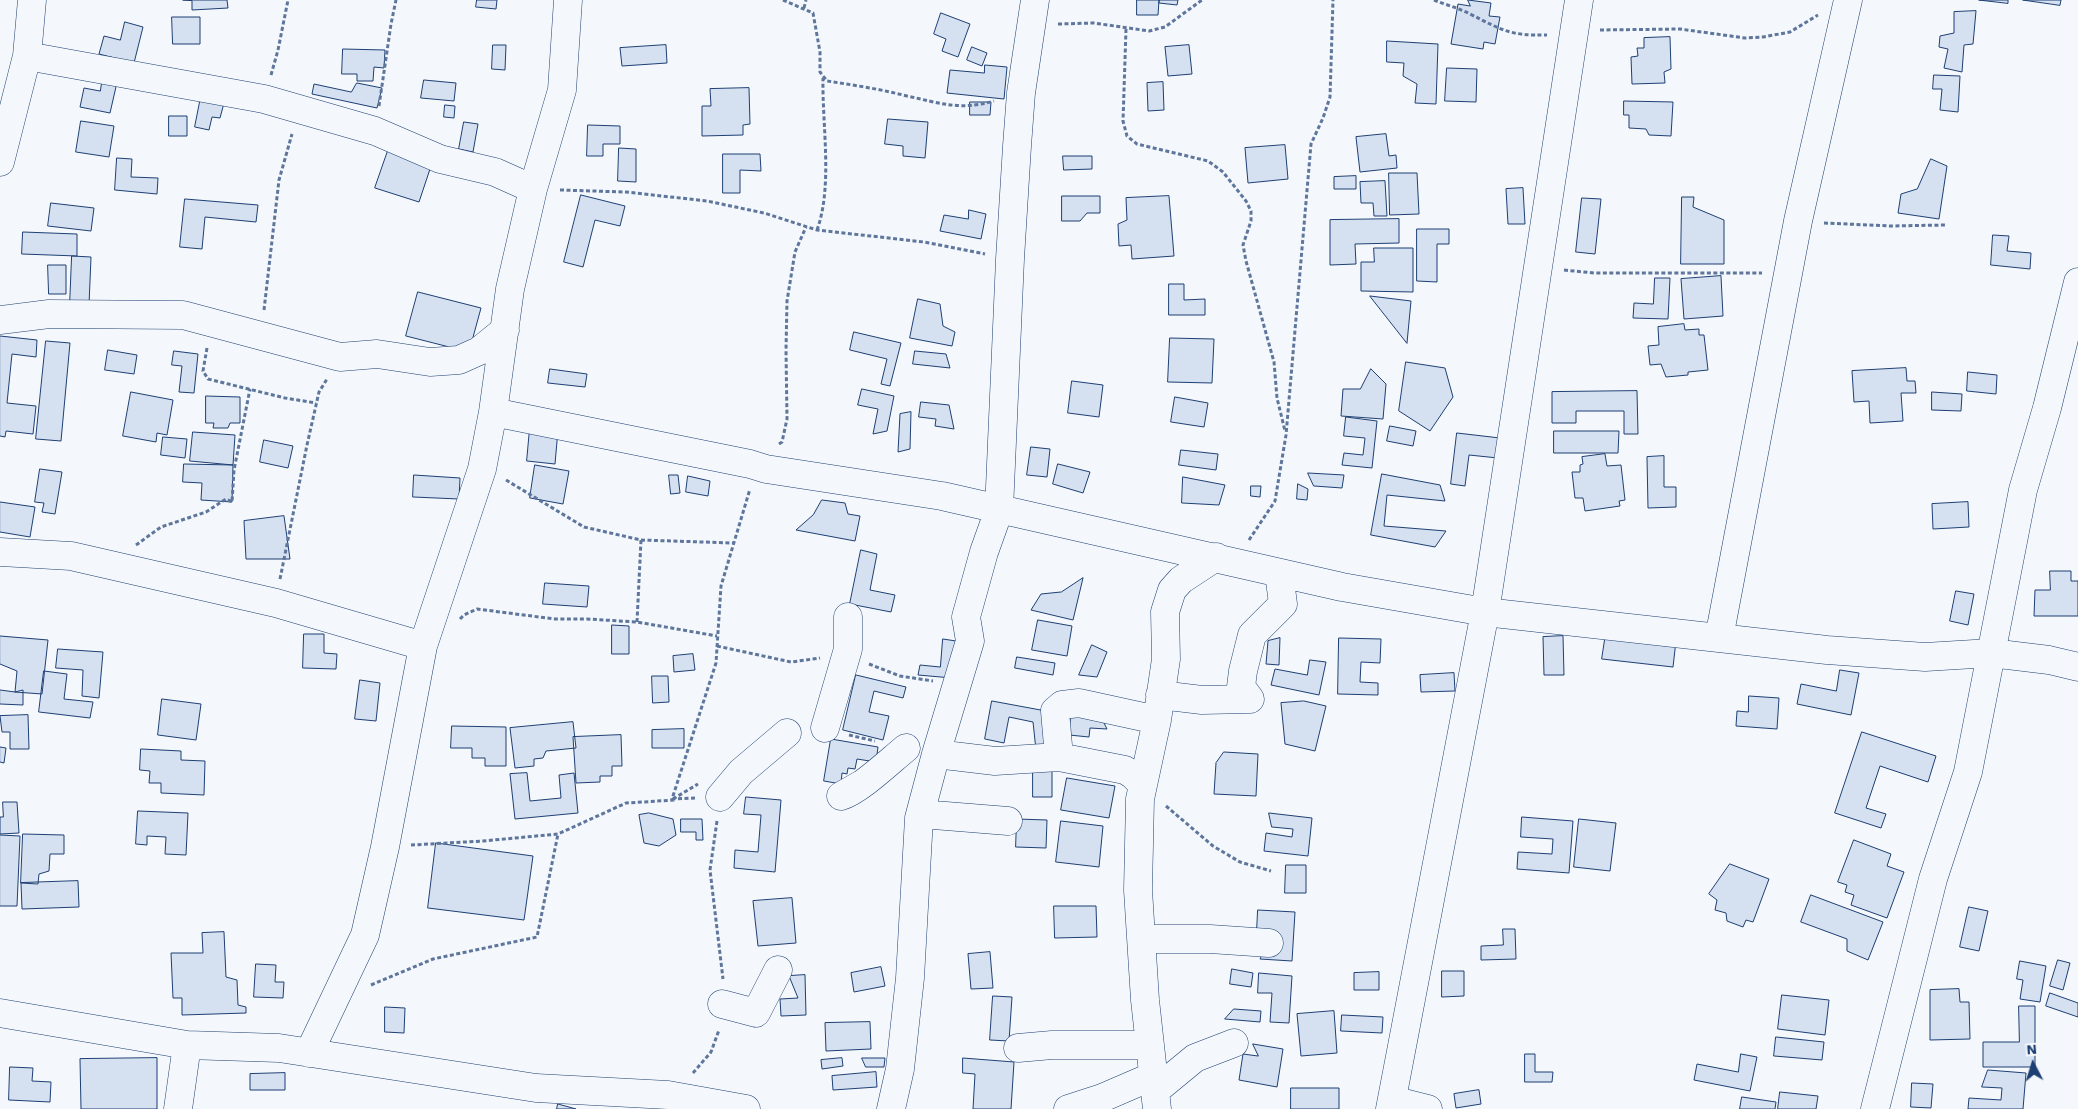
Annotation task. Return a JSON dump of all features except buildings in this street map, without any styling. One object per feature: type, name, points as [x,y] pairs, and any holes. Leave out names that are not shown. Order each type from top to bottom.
[{"type":"street","points":[[0,162],[27,56],[32,0]]},
{"type":"street","points":[[309,1053],[365,934],[385,847],[424,646],[482,469],[506,330],[510,288],[533,189],[562,90],[568,0]]},
{"type":"street","points":[[891,1109],[900,1069],[910,978],[921,814],[936,754],[970,641],[966,617],[984,552],[999,510],[1010,259],[1021,93],[1034,0]]},
{"type":"street","points":[[1428,1109],[1391,1104],[1485,612],[1579,0]]},
{"type":"street","points":[[1719,638],[1798,221],[1848,0]]},
{"type":"street","points":[[27,56],[264,99],[375,131],[440,159],[495,172],[533,189]]},
{"type":"street","points":[[1875,1109],[1933,879],[1968,772],[2023,490],[2076,298]]},
{"type":"street","points":[[0,320],[50,314],[122,313],[183,315],[340,357],[377,354],[430,362],[459,360],[479,351],[506,330]]},
{"type":"street","points":[[493,412],[750,464],[766,469],[942,496],[1342,587],[1485,612],[1827,650],[1925,657],[1991,653],[2049,660],[2078,667]]},
{"type":"street","points":[[0,552],[71,556],[122,567],[276,603],[424,646]]},
{"type":"street","points":[[1155,1092],[1138,890],[1140,799],[1166,659],[1166,612],[1172,590],[1181,580],[1225,559]]},
{"type":"street","points":[[1059,758],[1055,711],[1062,706],[1079,703],[1158,707],[1202,700],[1250,698],[1241,687],[1243,671],[1252,635],[1283,604],[1279,573]]},
{"type":"street","points":[[825,728],[846,655],[848,617]]},
{"type":"street","points":[[720,797],[741,772],[787,733]]},
{"type":"street","points":[[862,784],[906,748]]},
{"type":"street","points":[[936,754],[961,755],[995,761],[1059,758],[1125,770],[1133,774],[1143,785]]},
{"type":"street","points":[[921,814],[1008,821]]},
{"type":"street","points":[[1142,939],[1210,939],[1269,944]]},
{"type":"street","points":[[722,1004],[756,1013],[778,970]]},
{"type":"street","points":[[0,1012],[187,1044],[279,1048],[536,1088],[746,1109]]},
{"type":"street","points":[[1068,1109],[1102,1098],[1155,1092],[1195,1058],[1234,1043]]},
{"type":"street","points":[[178,1109],[187,1044]]},
{"type":"street","points":[[1018,1048],[1052,1045],[1150,1046]]},
{"type":"path","points":[[264,99],[278,50],[288,0]]},
{"type":"path","points":[[375,131],[396,0]]},
{"type":"path","points":[[783,0],[813,13],[816,23],[820,72],[823,78],[822,112],[825,174],[822,215],[817,230]]},
{"type":"path","points":[[804,8],[806,0]]},
{"type":"path","points":[[1030,30],[1060,23],[1094,23],[1150,32],[1165,26],[1202,0]]},
{"type":"path","points":[[1225,559],[1275,501],[1286,434],[1310,144],[1324,118],[1330,96],[1332,0]]},
{"type":"path","points":[[1435,0],[1469,13],[1495,28],[1516,34],[1574,34],[1590,30],[1644,28],[1680,29],[1745,38],[1763,38],[1790,32],[1824,12]]},
{"type":"path","points":[[1126,29],[1123,121],[1127,136],[1137,144],[1208,161],[1223,172],[1246,201],[1251,211],[1251,221],[1243,246],[1272,355],[1277,398],[1286,434]]},
{"type":"path","points":[[823,78],[826,81],[907,96],[940,105],[963,106],[985,104],[1021,93]]},
{"type":"path","points":[[262,336],[280,180],[299,109]]},
{"type":"path","points":[[533,189],[626,192],[707,201],[764,213],[817,230],[924,242],[1010,259]]},
{"type":"path","points":[[1798,221],[1891,226],[1946,225]]},
{"type":"path","points":[[750,464],[769,454],[782,442],[787,419],[787,301],[795,252],[806,227]]},
{"type":"path","points":[[1539,267],[1594,273],[1734,272],[1788,274]]},
{"type":"path","points":[[212,322],[204,365],[204,376],[208,379],[316,404]]},
{"type":"path","points":[[276,603],[293,508],[319,392],[340,357]]},
{"type":"path","points":[[122,567],[138,543],[161,527],[206,512],[226,499],[232,502],[234,470],[250,389]]},
{"type":"path","points":[[482,469],[517,486],[584,527],[641,540],[733,543]]},
{"type":"path","points":[[637,622],[641,540]]},
{"type":"path","points":[[458,621],[464,615],[477,609],[555,619],[637,622],[718,636]]},
{"type":"path","points":[[1143,785],[1213,846],[1240,862],[1271,871]]},
{"type":"path","points":[[385,847],[558,834],[626,803],[720,797]]},
{"type":"path","points":[[371,985],[433,959],[537,938],[558,834]]}]
